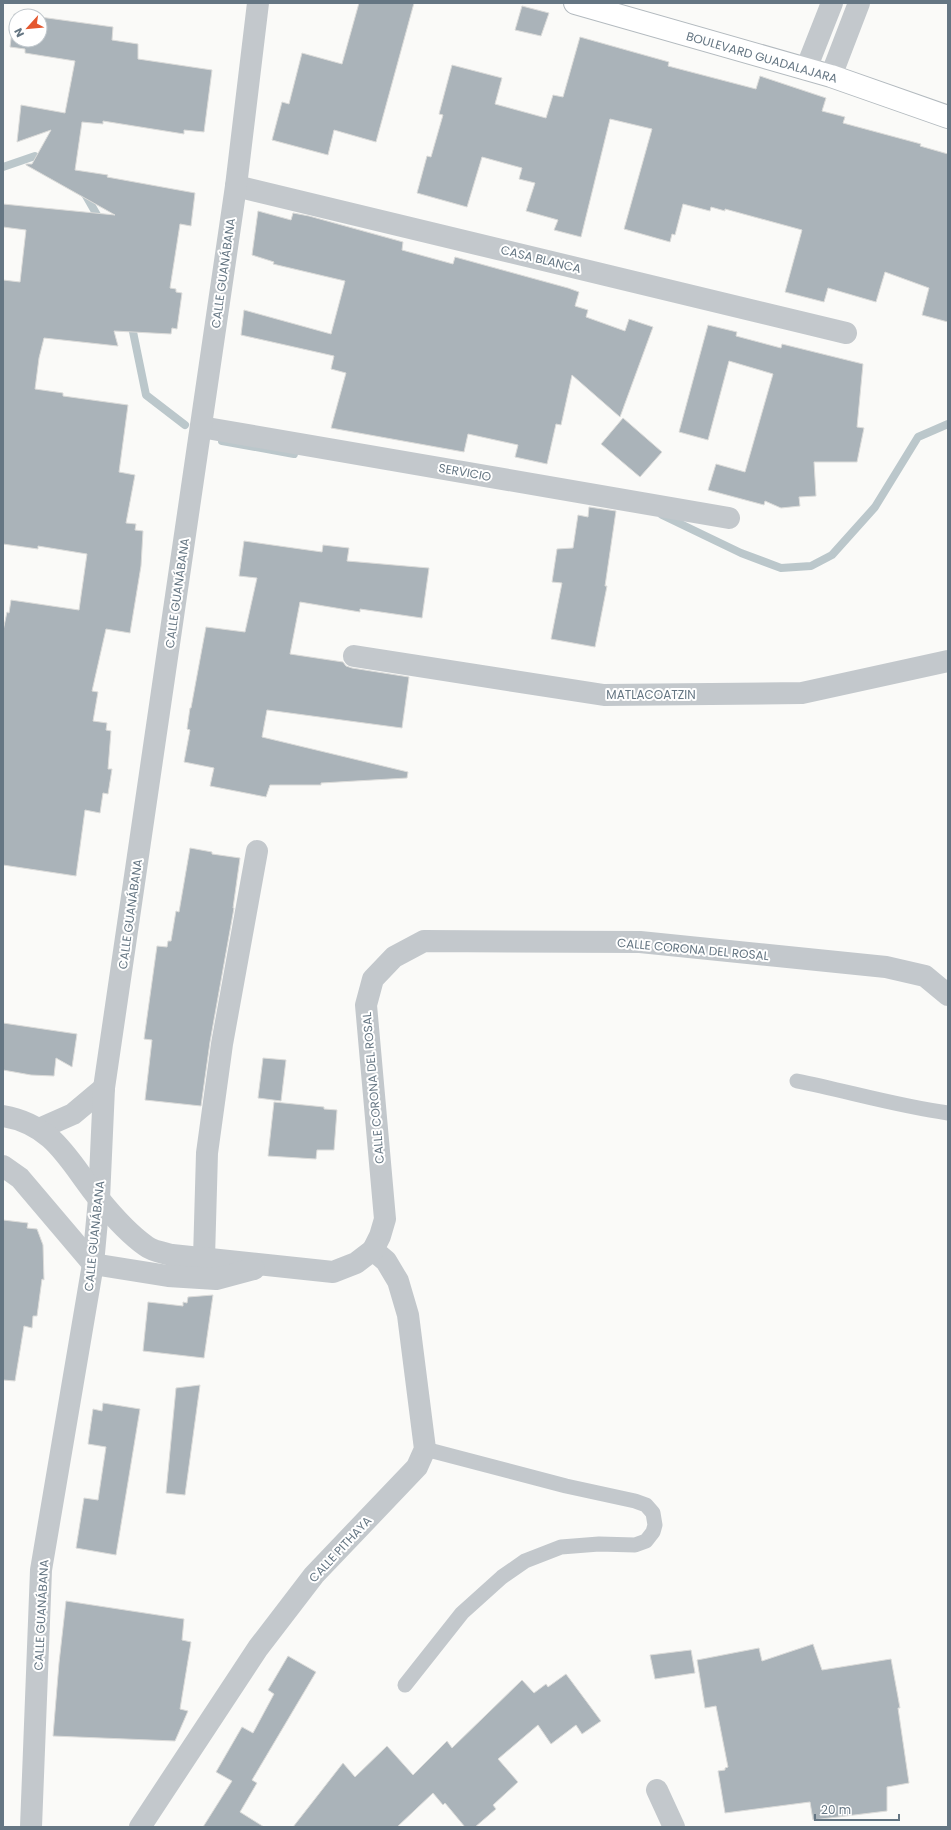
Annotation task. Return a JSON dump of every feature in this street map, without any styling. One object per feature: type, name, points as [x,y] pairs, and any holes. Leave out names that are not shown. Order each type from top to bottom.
[{"type":"main road","name":"BOULEVARD GUADALAJARA","points":[[574,3],[831,76],[948,117]]},
{"type":"street","name":"CALLE GUANÁBANA","points":[[31,1827],[41,1570],[93,1264],[99,1199],[104,1088],[202,427],[236,186],[258,3]]},
{"type":"street","points":[[806,69],[832,3]]},
{"type":"street","points":[[831,76],[859,3]]},
{"type":"street","name":"CASA BLANCA","points":[[236,186],[846,333]]},
{"type":"street","name":"SERVICIO","points":[[202,427],[729,518]]},
{"type":"street","name":"MATLACOATZIN","points":[[354,656],[604,694],[802,693],[948,661]]},
{"type":"street","points":[[204,1258],[208,1145],[222,1044],[258,851]]},
{"type":"street","name":"CALLE CORONA DEL ROSAL","points":[[3,1116],[14,1118],[39,1129],[70,1157],[99,1199],[125,1228],[147,1247],[172,1255],[334,1272],[356,1263],[373,1250],[380,1236],[385,1219],[366,1004],[373,979],[394,957],[424,941],[648,943],[886,967],[925,976],[948,995]]},
{"type":"street","points":[[39,1129],[73,1114],[104,1088]]},
{"type":"street","points":[[3,1166],[20,1178],[93,1264],[168,1276],[216,1279],[268,1265]]},
{"type":"street","points":[[373,1250],[386,1261],[398,1281],[408,1315],[425,1449]]},
{"type":"street","name":"CALLE PITHAYA","points":[[140,1827],[258,1648],[314,1575],[417,1467],[425,1449]]},
{"type":"street","points":[[657,1790],[674,1827]]},
{"type":"lane","points":[[797,1081],[843,1090],[926,1110],[948,1113]]},
{"type":"lane","points":[[405,1685],[462,1613],[502,1577],[525,1560],[561,1547],[599,1544],[635,1545],[646,1541],[653,1532],[655,1525],[653,1513],[646,1505],[635,1501],[566,1486],[425,1449]]},
{"type":"building","points":[[359,3],[414,3],[376,142],[334,130],[328,155],[272,140],[282,102],[289,104],[302,53],[342,64]]},
{"type":"building","points":[[522,6],[549,13],[541,36],[515,30]]},
{"type":"building","points":[[48,18],[113,27],[112,40],[138,44],[138,59],[212,70],[204,132],[184,130],[184,134],[103,121],[103,124],[82,122],[75,170],[108,175],[107,177],[195,193],[191,226],[180,224],[170,288],[176,289],[176,292],[182,293],[177,329],[172,328],[171,334],[114,331],[118,346],[44,338],[39,358],[35,389],[63,393],[63,396],[128,405],[119,472],[135,475],[126,523],[136,524],[135,530],[143,531],[141,566],[130,633],[106,629],[92,691],[98,692],[93,721],[107,723],[106,730],[111,731],[108,769],[112,769],[108,794],[103,793],[100,813],[85,810],[76,876],[3,865],[3,631],[7,612],[9,613],[11,600],[79,610],[87,554],[38,546],[38,549],[3,544],[3,280],[20,282],[26,230],[3,227],[3,204],[115,215],[26,165],[32,164],[51,130],[17,142],[21,105],[65,113],[75,61],[25,53],[25,49],[18,48],[48,48]]},
{"type":"building","points":[[580,37],[669,62],[668,66],[756,89],[760,76],[826,98],[822,111],[845,117],[843,123],[921,144],[920,146],[948,154],[948,322],[922,315],[929,288],[885,272],[876,302],[828,288],[824,302],[785,292],[802,230],[725,209],[725,211],[711,207],[710,211],[683,204],[675,235],[672,234],[670,242],[624,229],[652,129],[610,119],[581,237],[554,230],[558,220],[526,211],[535,183],[519,179],[522,168],[482,157],[467,207],[417,193],[427,156],[431,157],[443,115],[439,114],[452,65],[502,78],[495,104],[546,118],[553,95],[563,97]]},
{"type":"building","points":[[258,211],[291,220],[293,213],[309,216],[403,242],[402,250],[453,264],[455,257],[568,288],[579,292],[575,306],[588,310],[586,317],[625,331],[629,319],[653,327],[620,417],[572,375],[561,425],[556,424],[547,464],[515,457],[518,445],[468,434],[464,452],[331,428],[346,373],[331,369],[334,356],[241,335],[244,310],[331,334],[345,281],[273,264],[274,262],[252,255]]},
{"type":"building","points":[[708,325],[737,332],[736,336],[781,348],[782,344],[863,364],[857,427],[864,428],[857,462],[814,462],[816,496],[799,497],[800,506],[781,508],[765,501],[764,505],[708,490],[716,464],[745,472],[773,374],[729,361],[708,440],[679,432]]},
{"type":"building","points":[[623,418],[662,452],[640,477],[601,444]]},
{"type":"building","points":[[589,507],[616,511],[605,586],[607,586],[595,647],[551,639],[562,583],[552,582],[557,549],[573,548],[578,515],[588,517]]},
{"type":"building","points":[[244,541],[322,552],[323,545],[349,548],[347,561],[429,568],[422,618],[360,609],[360,612],[300,602],[290,654],[343,662],[346,666],[352,668],[409,677],[402,728],[267,710],[262,737],[408,772],[407,778],[321,783],[321,785],[270,785],[266,797],[210,786],[214,768],[184,762],[190,730],[187,729],[190,708],[206,627],[245,632],[257,578],[239,576]]},
{"type":"building","points":[[190,848],[212,852],[212,854],[240,858],[234,908],[210,1042],[201,1106],[145,1100],[152,1040],[144,1039],[157,946],[167,947],[168,941],[171,941],[176,911],[179,912]]},
{"type":"building","points":[[3,1023],[77,1034],[72,1067],[56,1058],[54,1076],[31,1075],[3,1070]]},
{"type":"building","points":[[263,1058],[286,1060],[281,1101],[258,1098]]},
{"type":"building","points":[[274,1102],[324,1107],[324,1109],[337,1110],[334,1150],[317,1150],[316,1159],[268,1156]]},
{"type":"building","points":[[3,1220],[28,1223],[27,1228],[37,1229],[43,1245],[44,1280],[42,1279],[37,1316],[33,1316],[32,1328],[24,1326],[15,1381],[3,1380]]},
{"type":"building","points":[[213,1295],[204,1358],[143,1351],[148,1302],[183,1306],[183,1302],[187,1303],[188,1297]]},
{"type":"building","points":[[200,1385],[185,1495],[166,1493],[176,1388]]},
{"type":"building","points":[[103,1403],[140,1409],[116,1555],[76,1548],[84,1498],[98,1500],[106,1447],[88,1444],[93,1409],[102,1411]]},
{"type":"building","points":[[66,1601],[184,1619],[182,1640],[191,1642],[180,1709],[188,1711],[175,1741],[53,1736]]},
{"type":"building","points":[[813,1644],[822,1670],[891,1659],[900,1708],[898,1708],[909,1783],[887,1787],[887,1811],[813,1820],[810,1802],[725,1813],[718,1771],[725,1770],[725,1768],[728,1767],[716,1706],[705,1708],[697,1660],[759,1648],[762,1661]]},
{"type":"building","points":[[691,1650],[695,1673],[655,1679],[650,1655]]},
{"type":"building","points":[[288,1656],[316,1672],[252,1780],[257,1783],[240,1812],[264,1827],[203,1827],[232,1781],[216,1772],[242,1727],[253,1733],[274,1694],[268,1690]]},
{"type":"building","points":[[566,1674],[601,1721],[582,1734],[576,1725],[551,1744],[538,1725],[498,1759],[518,1782],[493,1805],[496,1809],[475,1827],[465,1827],[445,1803],[443,1805],[433,1793],[397,1827],[293,1827],[343,1763],[355,1777],[387,1746],[413,1775],[447,1741],[452,1748],[522,1680],[534,1693],[546,1684],[548,1687]]},
{"type":"waterway","points":[[3,167],[35,156],[44,162]]},
{"type":"waterway","points":[[82,192],[85,194],[101,222]]},
{"type":"waterway","points":[[131,322],[146,395],[185,425]]},
{"type":"waterway","points":[[662,515],[741,553],[781,568],[811,566],[832,555],[875,507],[918,437],[948,424]]},
{"type":"waterway","points":[[222,441],[294,454]]}]
